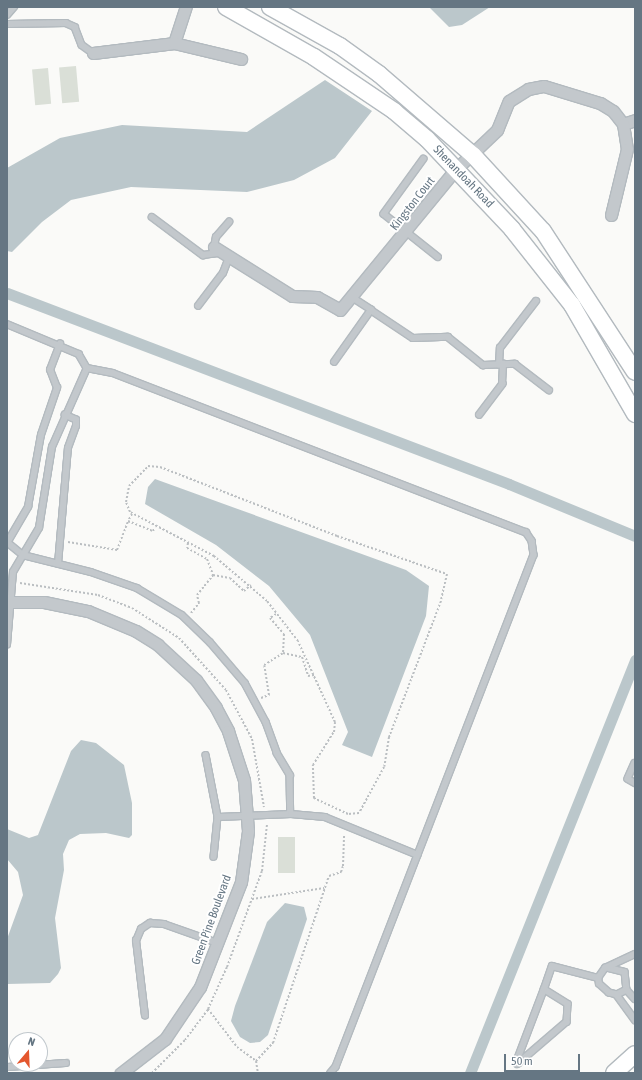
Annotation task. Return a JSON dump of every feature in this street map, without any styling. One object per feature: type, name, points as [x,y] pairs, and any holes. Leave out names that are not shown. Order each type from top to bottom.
[{"type":"street","points":[[174,43],[186,7]]},
{"type":"street","name":"Shenandoah Road","points":[[226,7],[314,57],[394,111],[456,170],[512,229],[572,305],[635,414]]},
{"type":"street","name":"Shenandoah Road","points":[[270,7],[340,46],[379,74],[473,155],[543,231],[635,372]]},
{"type":"street","points":[[93,53],[174,43],[240,59]]},
{"type":"street","name":"Kingston Court","points":[[222,252],[292,296],[317,297],[340,310],[407,233],[456,170],[497,130],[509,101],[536,87],[552,87],[600,103],[613,111],[623,124],[628,149],[610,214]]},
{"type":"street","points":[[623,124],[635,120]]},
{"type":"street","name":"Green Pine Boulevard","points":[[10,602],[62,605],[113,620],[147,638],[178,662],[211,701],[228,731],[244,780],[248,816],[241,882],[218,942],[200,986],[180,1021],[165,1039],[128,1072]]},
{"type":"street","points":[[614,1073],[635,1054]]},
{"type":"lane","points":[[7,16],[14,7]]},
{"type":"lane","points":[[7,24],[66,23],[75,27],[82,45],[93,53]]},
{"type":"lane","points":[[424,159],[384,214],[438,257]]},
{"type":"lane","points":[[152,217],[203,255],[222,252]]},
{"type":"lane","points":[[198,306],[223,273],[222,252],[229,222]]},
{"type":"lane","points":[[351,297],[413,338],[448,337],[482,365],[515,364],[549,390]]},
{"type":"lane","points":[[479,415],[502,384],[500,348],[536,301]]},
{"type":"lane","points":[[334,362],[371,310]]},
{"type":"lane","points":[[7,324],[60,344],[79,354],[87,368],[113,373],[519,530],[532,541],[534,555],[336,1067],[331,1073]]},
{"type":"lane","points":[[60,344],[50,370],[57,388],[41,435],[28,507],[7,542],[23,555],[137,588],[186,619],[245,683],[255,701],[290,775],[290,814]]},
{"type":"lane","points":[[7,645],[13,572],[39,528],[45,506],[52,447],[87,368]]},
{"type":"lane","points":[[58,564],[68,448],[76,426],[76,420],[65,415]]},
{"type":"lane","points":[[206,755],[218,817],[214,857]]},
{"type":"lane","points":[[635,764],[628,779],[635,782]]},
{"type":"lane","points":[[218,817],[290,814],[325,817],[418,856]]},
{"type":"lane","points":[[145,1016],[136,941],[141,929],[150,924],[164,924],[218,942]]},
{"type":"lane","points":[[598,978],[605,968],[635,954]]},
{"type":"lane","points":[[544,988],[568,1004],[567,1022],[518,1064],[517,1060],[552,966],[598,978]]},
{"type":"lane","points":[[605,968],[625,972],[629,979],[627,990]]},
{"type":"lane","points":[[598,978],[603,990],[617,995],[635,1020]]},
{"type":"lane","points":[[617,995],[627,990]]},
{"type":"lane","points":[[627,990],[635,999]]},
{"type":"lane","points":[[7,1067],[66,1063]]},
{"type":"path","points":[[148,466],[160,467],[337,536],[447,574],[441,602],[389,737],[384,767],[359,813],[348,814],[314,798],[313,765],[334,732],[335,722],[298,641],[251,585],[214,556],[155,527],[132,514],[126,502],[129,486],[148,466]]},
{"type":"path","points":[[59,540],[117,550],[132,514]]},
{"type":"path","points":[[128,521],[153,531],[155,527]]},
{"type":"path","points":[[188,543],[187,548],[207,558],[213,575]]},
{"type":"path","points":[[213,575],[230,578],[244,591],[251,585]]},
{"type":"path","points":[[186,619],[199,603],[197,595],[213,575]]},
{"type":"path","points":[[276,614],[270,618],[284,634],[283,653]]},
{"type":"path","points":[[255,701],[269,695],[264,664],[283,653],[302,657],[308,676],[314,675]]},
{"type":"path","points":[[256,1061],[281,1028],[324,888],[329,876],[341,872],[344,836]]},
{"type":"path","points":[[252,899],[324,888]]},
{"type":"path","points":[[208,1009],[237,1047],[256,1061],[258,1073]]},
{"type":"shaded area","points":[[429,7],[490,7],[462,25],[449,27]]},
{"type":"shaded area","points":[[76,66],[79,102],[62,103],[59,67]]},
{"type":"shaded area","points":[[48,68],[51,104],[35,105],[32,69]]},
{"type":"shaded area","points":[[325,80],[372,111],[335,158],[294,180],[247,192],[131,187],[71,200],[42,222],[12,252],[7,251],[7,168],[60,138],[122,125],[247,132]]},
{"type":"shaded area","points":[[155,479],[406,570],[429,586],[426,616],[372,757],[342,745],[348,732],[310,635],[269,586],[216,545],[145,504],[148,487]]},
{"type":"shaded area","points":[[81,740],[96,743],[124,765],[132,803],[132,835],[129,838],[106,833],[80,834],[69,840],[63,854],[64,870],[55,918],[61,968],[50,983],[7,984],[7,939],[23,895],[18,872],[7,859],[7,829],[29,838],[38,835],[71,751]]},
{"type":"shaded area","points":[[278,837],[295,837],[295,873],[278,873]]},
{"type":"shaded area","points":[[285,903],[304,907],[307,919],[268,1035],[260,1042],[250,1043],[240,1037],[231,1021],[235,1006],[267,922]]},
{"type":"waterway","points":[[7,293],[509,484],[635,536]]},
{"type":"waterway","points":[[470,1073],[635,660]]}]
